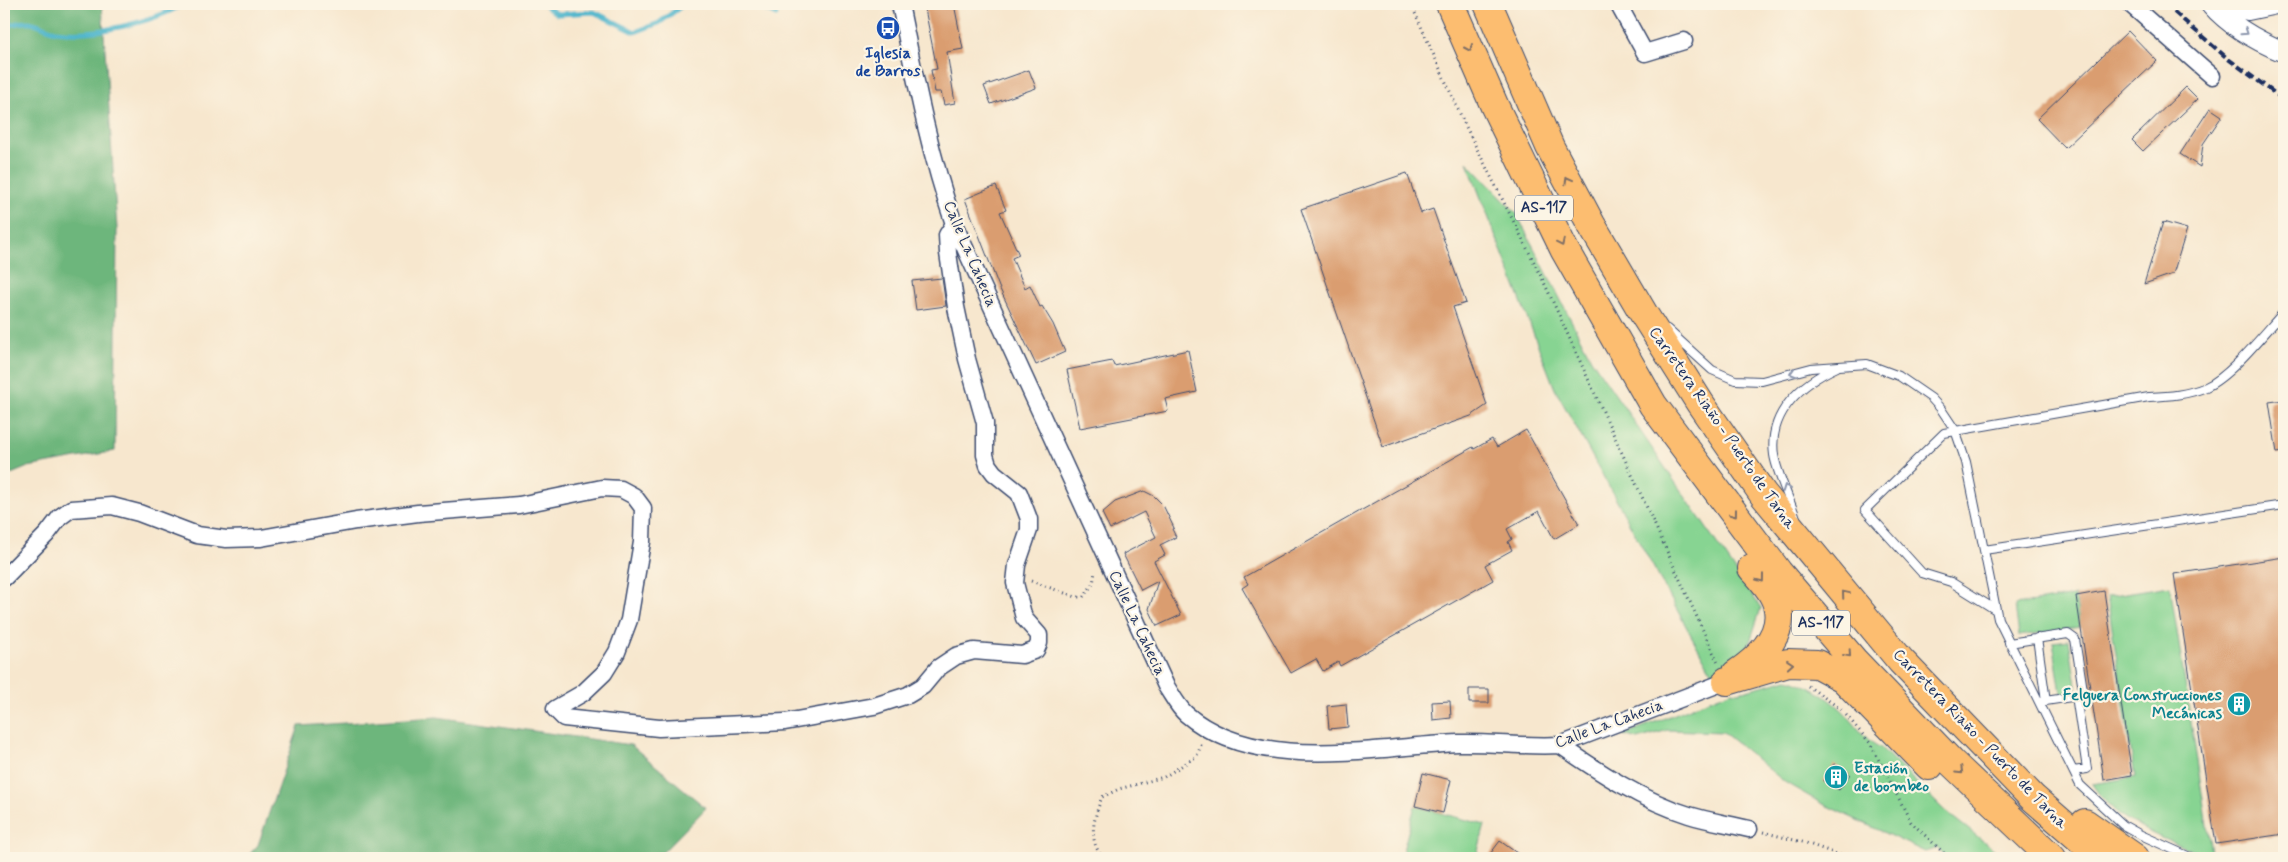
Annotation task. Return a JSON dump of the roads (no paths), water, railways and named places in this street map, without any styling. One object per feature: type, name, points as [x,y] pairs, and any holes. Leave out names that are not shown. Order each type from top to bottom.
[{"type":"highway","name":"Carretera Riaño - Puerto de Tarna","points":[[1450,4],[1495,107],[1564,249],[1653,405],[1778,572],[1848,654],[1951,762],[2052,858]]},
{"type":"highway","name":"Carretera Riaño - Puerto de Tarna","points":[[1488,4],[1550,148],[1590,224],[1634,299],[1706,410],[1764,494],[1901,661],[2032,797],[2102,858]]},
{"type":"highway","points":[[1653,405],[1675,458],[1716,520],[1774,596],[1779,620],[1772,642],[1747,666],[1727,681]]},
{"type":"highway","points":[[1727,681],[1788,663],[1817,664],[1843,678],[1963,799],[2012,821]]},
{"type":"highway","points":[[2032,797],[2078,818],[2135,858]]},
{"type":"street","name":"Calle La Cahecia","points":[[900,4],[929,139],[954,224],[1166,686],[1184,712],[1207,729],[1226,738],[1256,746],[1329,753],[1456,743],[1506,742],[1539,746],[1560,745],[1727,681]]},
{"type":"street","points":[[1618,4],[1645,53],[1684,41]]},
{"type":"street","points":[[2130,4],[2212,76]]},
{"type":"street","points":[[2211,4],[2221,16],[2261,42],[2284,52]]},
{"type":"street","points":[[2223,4],[2248,10],[2276,4]]},
{"type":"street","points":[[4,578],[47,534],[60,517],[71,508],[112,506],[138,513],[196,535],[226,539],[261,538],[365,520],[418,513],[519,505],[602,488],[621,489],[634,496],[644,508],[642,542],[628,620],[617,652],[604,673],[583,693],[555,709],[564,718],[659,728],[786,722],[874,706],[908,695],[923,686],[938,668],[956,656],[974,651],[1031,654],[1036,650],[1039,643],[1039,635],[1024,618],[1015,584],[1016,565],[1030,530],[1030,519],[1019,494],[994,473],[988,465],[985,455],[985,424],[965,350],[948,253],[947,235],[954,224]]},
{"type":"street","points":[[1560,745],[1593,767],[1659,803],[1688,815],[1749,829]]},
{"type":"lane","points":[[1634,299],[1712,370],[1735,380],[1762,381],[1811,368],[1867,364],[1899,376],[1930,398],[1941,409],[1955,430],[1966,462],[1998,619],[2042,702],[2080,785],[2123,825],[2192,858]]},
{"type":"lane","points":[[1996,610],[1951,582],[1922,573],[1865,510],[1944,433],[2140,399],[2179,395],[2207,387],[2233,367],[2284,312]]},
{"type":"lane","points":[[1808,550],[1774,456],[1774,431],[1782,410],[1794,394],[1814,378],[1841,365]]},
{"type":"lane","points":[[1984,550],[2284,505]]},
{"type":"lane","points":[[2009,642],[2068,634],[2075,639],[2083,690],[2076,696],[2042,702]]},
{"type":"lane","points":[[2037,638],[2042,702]]},
{"type":"lane","points":[[2073,771],[2087,769],[2076,696]]},
{"type":"waterway","points":[[4,26],[27,22],[56,31],[87,32],[104,30],[156,17],[183,4]]},
{"type":"waterway","points":[[544,4],[557,14],[594,12],[635,32],[659,23],[684,4]]},
{"type":"waterway","points":[[753,4],[776,15]]},
{"type":"railway","points":[[2165,4],[2227,58],[2284,100]]},
{"type":"place","name":"Iglesia de Barros","points":[[888,28]]},
{"type":"place","name":"Felguera Construcciones Mecánicas","points":[[2239,704]]},
{"type":"place","name":"Estación de bombeo","points":[[1836,777]]}]
